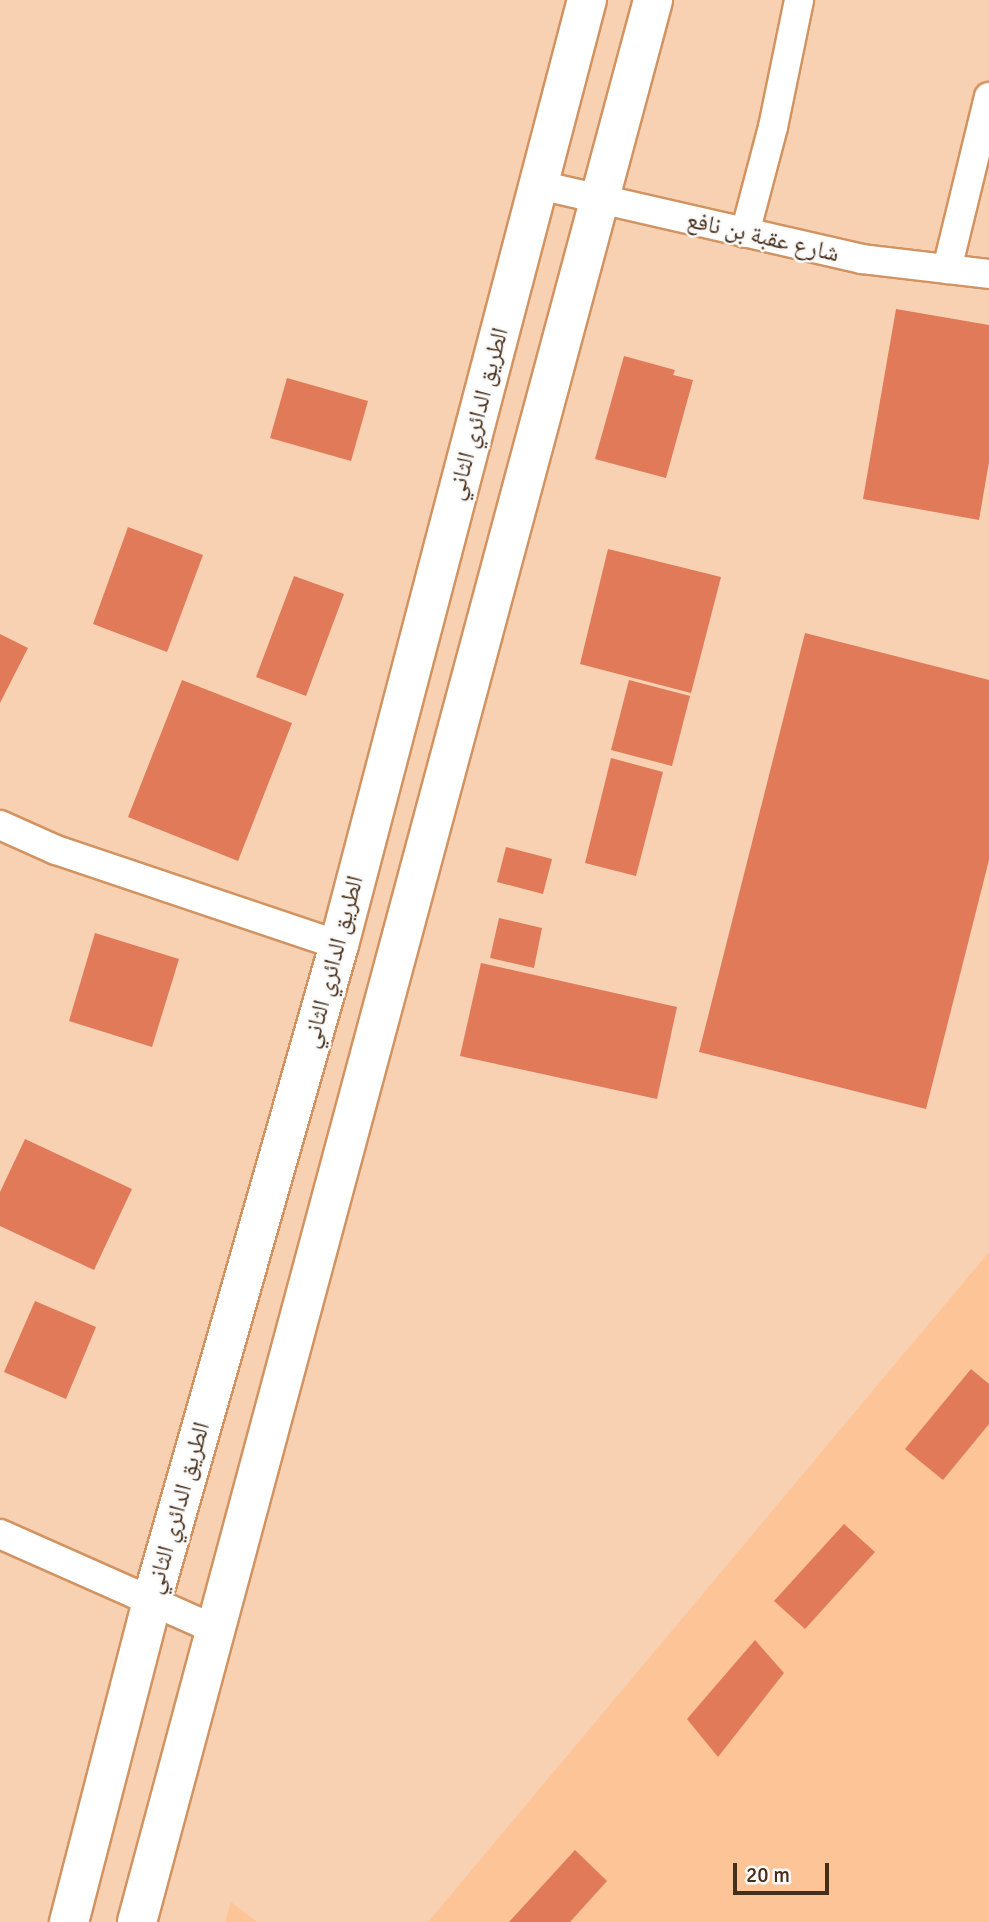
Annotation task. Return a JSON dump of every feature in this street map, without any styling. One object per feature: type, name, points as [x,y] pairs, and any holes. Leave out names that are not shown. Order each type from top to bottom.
[{"type":"main road","name":"الطريق الدائري الثاني","points":[[69,1922],[152,1601],[339,945],[587,0]]},
{"type":"main road","points":[[137,1922],[653,0]]},
{"type":"street","points":[[745,233],[773,127],[799,0]]},
{"type":"street","points":[[947,269],[989,97]]},
{"type":"street","name":"شارع عقبة بن نافع","points":[[539,185],[862,259],[989,274]]},
{"type":"street","points":[[0,825],[56,850],[339,945]]},
{"type":"street","points":[[0,1534],[217,1630]]},
{"type":"shaded area","points":[[989,1252],[989,1922],[428,1922]]},
{"type":"shaded area","points":[[231,1902],[257,1922],[225,1922]]},
{"type":"building","points":[[896,309],[989,325],[989,462],[979,520],[863,499]]},
{"type":"building","points":[[624,356],[675,370],[673,375],[693,380],[666,478],[595,459]]},
{"type":"building","points":[[287,378],[368,401],[351,461],[270,438]]},
{"type":"building","points":[[128,527],[203,555],[167,652],[93,624]]},
{"type":"building","points":[[608,549],[721,577],[691,693],[580,664]]},
{"type":"building","points":[[294,576],[344,594],[306,696],[256,677]]},
{"type":"building","points":[[805,633],[989,680],[989,860],[926,1109],[699,1052]]},
{"type":"building","points":[[0,634],[28,648],[0,703]]},
{"type":"building","points":[[182,680],[292,723],[238,861],[128,817]]},
{"type":"building","points":[[629,680],[690,696],[672,766],[611,750]]},
{"type":"building","points":[[611,758],[663,772],[636,876],[585,863]]},
{"type":"building","points":[[506,847],[552,859],[543,894],[497,882]]},
{"type":"building","points":[[499,918],[542,928],[534,968],[490,958]]},
{"type":"building","points":[[95,933],[179,959],[152,1047],[69,1021]]},
{"type":"building","points":[[481,963],[677,1007],[657,1099],[460,1056]]},
{"type":"building","points":[[25,1139],[132,1189],[94,1270],[0,1226],[0,1192]]},
{"type":"building","points":[[35,1301],[96,1327],[66,1399],[4,1372]]},
{"type":"building","points":[[971,1369],[989,1384],[989,1424],[943,1480],[905,1449]]},
{"type":"building","points":[[844,1524],[875,1552],[805,1629],[774,1601]]},
{"type":"building","points":[[755,1640],[784,1673],[718,1757],[687,1719]]},
{"type":"building","points":[[575,1850],[607,1881],[570,1922],[509,1922]]}]
